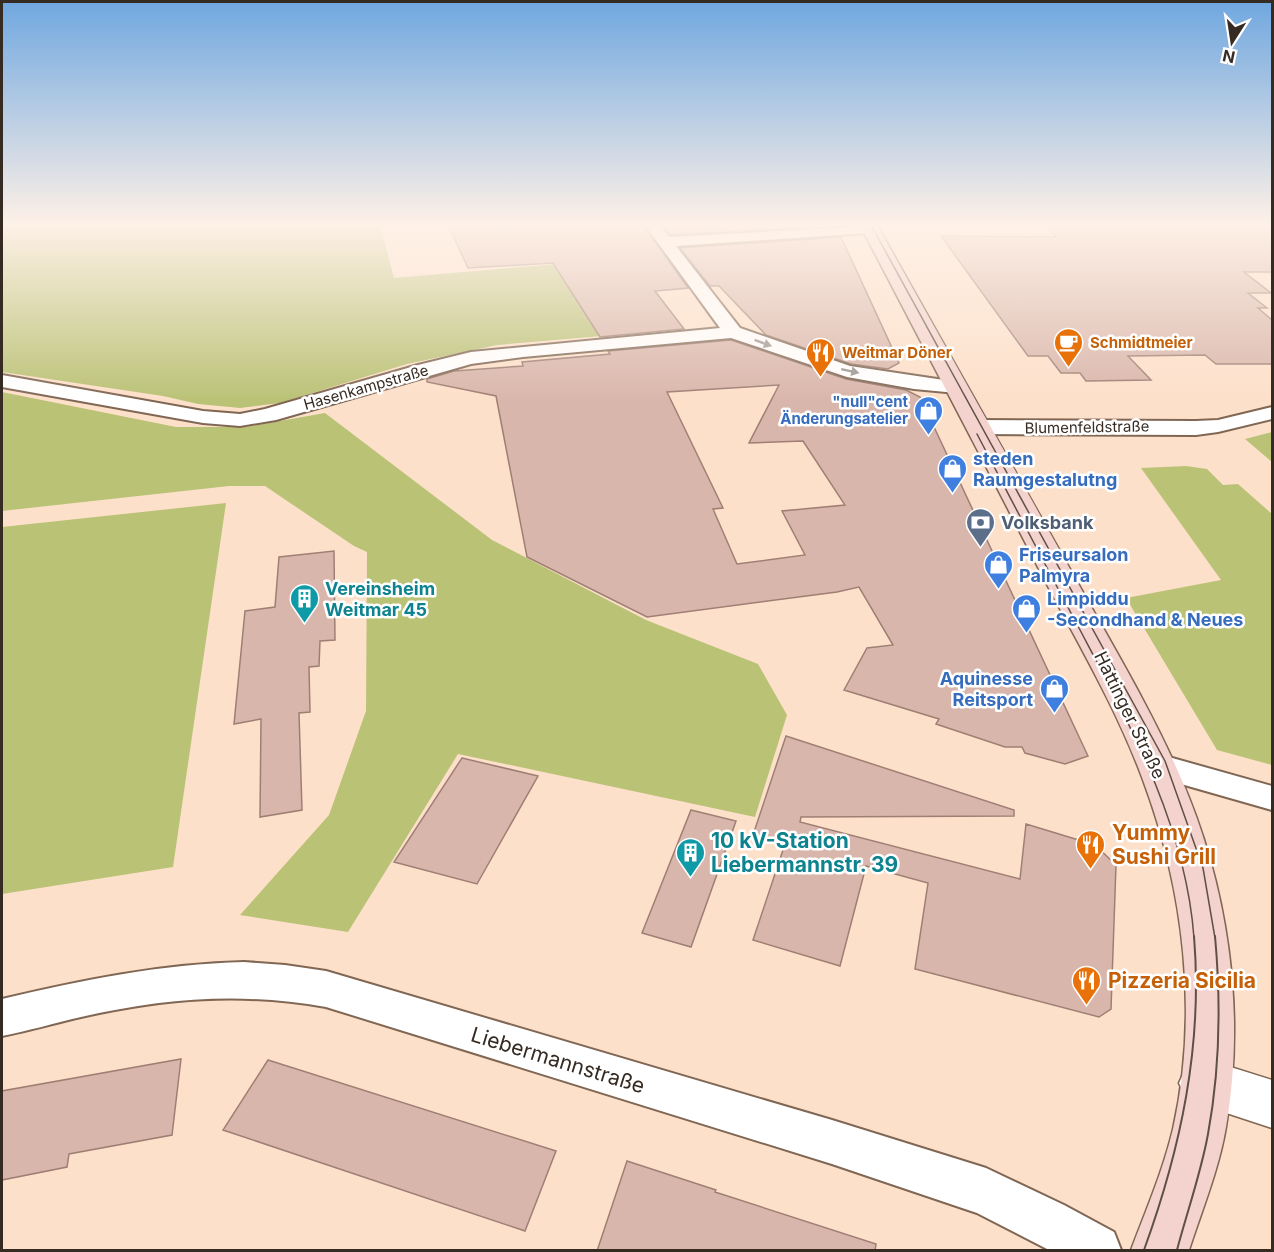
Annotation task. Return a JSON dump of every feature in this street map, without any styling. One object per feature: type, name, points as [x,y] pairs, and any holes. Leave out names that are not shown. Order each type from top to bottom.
[{"type":"main road","name":"Hattinger Straße","points":[[899,283],[957,387],[1158,766],[1190,857],[1205,935],[1210,985],[1205,1083],[1200,1124],[1191,1160],[1160,1251]]},
{"type":"street","points":[[696,283],[733,332],[847,371],[914,383],[957,387]]},
{"type":"street","name":"Hasenkampstraße","points":[[2,381],[203,417],[240,420],[268,415],[425,369],[471,358],[523,351],[733,332]]},
{"type":"street","name":"Blumenfeldstraße","points":[[983,436],[1079,442],[1187,433],[1196,428],[1218,426],[1272,413]]},
{"type":"street","points":[[1158,766],[1272,798]]},
{"type":"street","name":"Liebermannstraße","points":[[2,1018],[93,995],[170,984],[251,978],[293,981],[326,988],[832,1142],[986,1192],[1047,1222],[1096,1251]]},
{"type":"street","points":[[1205,1083],[1272,1104]]},
{"type":"green space","points":[[2,283],[570,283],[602,336],[497,345],[407,364],[280,403],[240,408],[198,404],[163,396],[2,372]]},
{"type":"green space","points":[[2,392],[176,427],[245,427],[325,413],[492,540],[646,620],[758,664],[787,715],[755,817],[458,754],[348,932],[240,915],[329,815],[366,711],[367,552],[354,546],[265,486],[229,486],[2,511]]},
{"type":"green space","points":[[1272,432],[1272,462],[1245,439]]},
{"type":"green space","points":[[1186,466],[1207,469],[1223,485],[1238,484],[1272,514],[1272,765],[1217,750],[1126,598],[1221,580],[1141,468]]},
{"type":"green space","points":[[226,503],[173,867],[2,894],[2,527]]},
{"type":"building","points":[[566,283],[685,283],[688,288],[655,291],[684,329],[600,337]]},
{"type":"building","points":[[708,283],[862,283],[899,363],[888,369],[851,364],[766,335],[719,286],[710,286]]},
{"type":"building","points":[[975,283],[1259,283],[1271,293],[1248,293],[1267,308],[1258,308],[1272,320],[1272,364],[1216,364],[1205,355],[1128,356],[1151,380],[1086,381],[1080,373],[1061,373],[1048,356],[1028,356]]},
{"type":"building","points":[[731,340],[846,379],[906,390],[920,397],[1088,756],[1065,764],[1025,753],[1022,747],[1005,747],[936,724],[939,719],[844,690],[867,648],[893,645],[859,587],[837,592],[647,617],[527,557],[496,396],[427,382],[427,379],[454,371],[523,366],[522,362],[610,354],[608,351]],"holes":[[[779,385],[749,443],[803,441],[845,505],[782,511],[805,555],[737,564],[713,509],[723,508],[667,392]]]},
{"type":"building","points":[[334,551],[335,640],[320,641],[319,666],[309,667],[310,712],[299,713],[302,810],[260,817],[261,719],[234,724],[245,611],[275,607],[279,557]]},
{"type":"building","points":[[786,736],[1014,810],[1014,816],[801,817],[800,822],[1020,879],[1026,824],[1095,845],[1116,865],[1111,1009],[1099,1017],[915,969],[928,883],[866,866],[840,966],[753,940],[785,844],[753,835]]},
{"type":"building","points":[[462,758],[538,776],[477,884],[394,862]]},
{"type":"building","name":"10 kV-Station Liebermannstr. 39","points":[[691,810],[736,821],[691,947],[642,933]]},
{"type":"building","points":[[181,1059],[172,1135],[69,1154],[67,1167],[2,1180],[2,1091]]},
{"type":"building","points":[[268,1060],[556,1151],[525,1231],[223,1130]]},
{"type":"building","points":[[627,1161],[876,1244],[875,1251],[597,1251]]},
{"type":"tram line","points":[[903,283],[1165,761],[1203,868],[1215,938]]},
{"type":"tram line","points":[[977,434],[1136,739],[1153,777],[1180,856],[1189,897],[1194,938]]},
{"type":"tram line","points":[[1144,1250],[1169,1173],[1186,1096],[1195,1017],[1194,936]]},
{"type":"tram line","points":[[1177,1250],[1198,1178],[1212,1110],[1219,1011],[1215,936]]},
{"type":"place","name":"Schmidtmeier","points":[[1069,368]]},
{"type":"place","name":"Weitmar Döner","points":[[821,378]]},
{"type":"place","name":"\"null\"cent Änderungsatelier","points":[[929,436]]},
{"type":"place","name":"steden Raumgestalutng","points":[[952,494]]},
{"type":"place","name":"Volksbank","points":[[980,548]]},
{"type":"place","name":"Friseursalon Palmyra","points":[[998,590]]},
{"type":"place","name":"Vereinsheim Weitmar 45","points":[[304,624]]},
{"type":"place","name":"Limpiddu -Secondhand & Neues","points":[[1026,634]]},
{"type":"place","name":"Aquinesse Reitsport","points":[[1054,714]]},
{"type":"place","name":"Yummy Sushi Grill","points":[[1091,870]]},
{"type":"place","name":"10 kV-Station Liebermannstr. 39","points":[[690,878]]},
{"type":"place","name":"Pizzeria Sicilia","points":[[1087,1006]]}]
